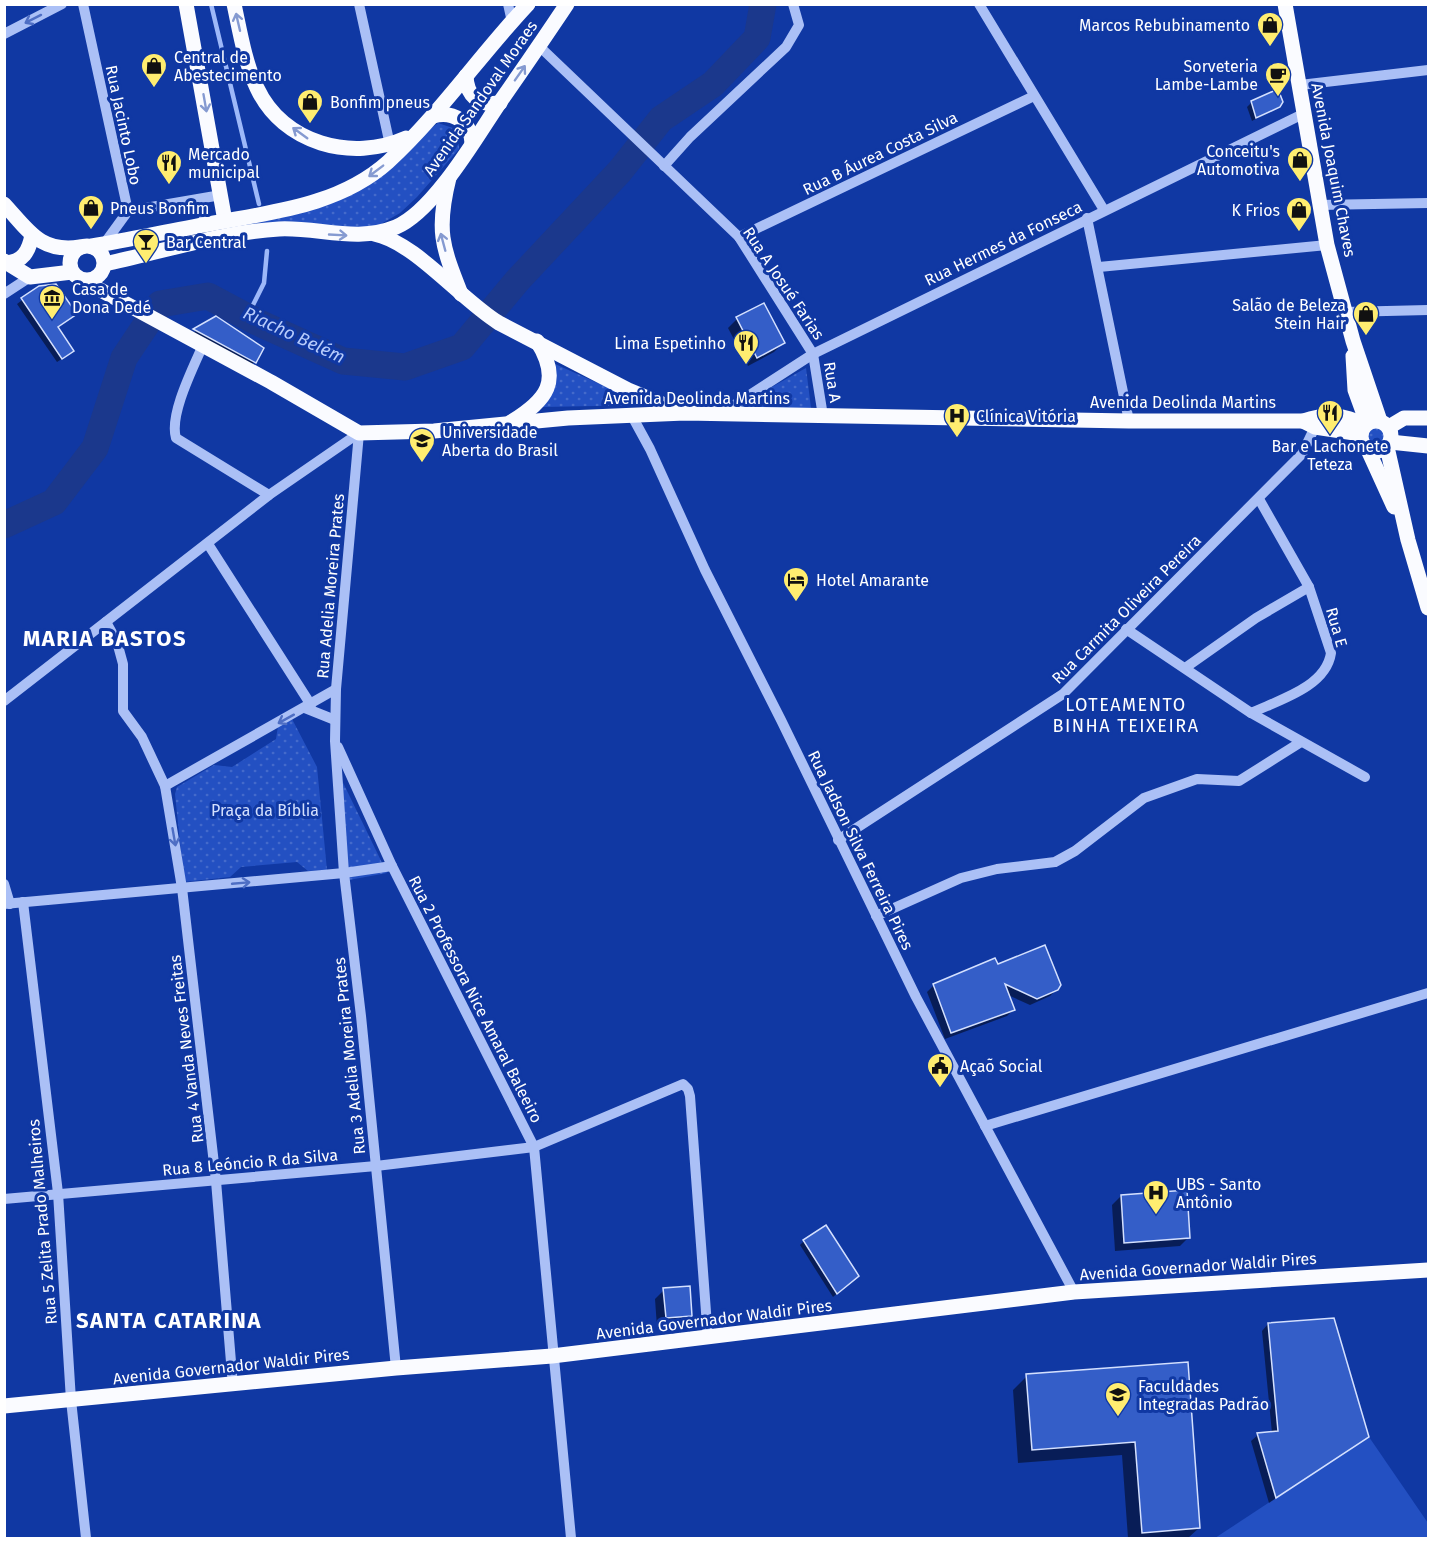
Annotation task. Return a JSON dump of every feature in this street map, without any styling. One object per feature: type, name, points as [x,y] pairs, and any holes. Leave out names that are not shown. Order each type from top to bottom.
[{"type":"main road","points":[[186,4],[224,221]]},
{"type":"main road","points":[[234,4],[254,80],[273,111],[307,138],[327,146],[349,150],[390,145],[415,134]]},
{"type":"main road","name":"Avenida Sandoval Moraes","points":[[4,204],[32,235],[55,249],[92,246],[275,212],[319,201],[347,189],[388,162],[434,116],[528,4]]},
{"type":"main road","name":"Avenida Sandoval Moraes","points":[[104,267],[240,235],[280,229],[347,235],[374,234],[398,226],[449,176],[567,4]]},
{"type":"main road","name":"Avenida Joaquim Chaves","points":[[1285,4],[1319,205],[1353,341],[1355,390],[1372,426]]},
{"type":"main road","points":[[466,76],[471,95],[480,103],[487,105],[500,103]]},
{"type":"main road","points":[[434,116],[441,114],[461,119],[468,129],[472,143]]},
{"type":"main road","points":[[449,176],[441,210],[440,233],[462,297]]},
{"type":"main road","points":[[374,234],[403,244],[479,311],[499,323],[627,390],[685,413]]},
{"type":"main road","points":[[5,262],[14,262],[23,256],[32,235]]},
{"type":"main road","points":[[125,303],[104,267],[102,254],[92,246],[70,260],[77,276],[125,303],[203,345],[359,433]]},
{"type":"main road","points":[[5,262],[30,277],[77,276],[96,279],[104,267]]},
{"type":"main road","points":[[508,424],[536,405],[545,393],[550,378],[550,366],[537,341]]},
{"type":"main road","name":"Avenida Deolinda Martins","points":[[359,433],[415,432],[568,418],[685,413],[1128,421],[1208,419],[1309,424],[1331,414],[1372,426]]},
{"type":"main road","points":[[1408,540],[1368,450],[1362,443],[1372,426],[1404,418],[1428,418]]},
{"type":"main road","points":[[1372,426],[1389,445],[1408,540],[1428,608]]},
{"type":"main road","points":[[1368,450],[1378,452],[1389,445],[1428,446]]},
{"type":"main road","name":"Avenida Governador Waldir Pires","points":[[4,1406],[233,1386],[396,1368],[552,1356],[708,1339],[1074,1292],[1428,1270]]},
{"type":"street","points":[[4,34],[62,4]]},
{"type":"street","name":"Rua Jacinto Lobo","points":[[83,4],[128,211],[92,246]]},
{"type":"street","points":[[358,4],[390,145]]},
{"type":"street","points":[[508,4],[512,22]]},
{"type":"street","points":[[664,166],[690,137],[786,47],[799,25],[793,4]]},
{"type":"street","points":[[979,4],[1104,210]]},
{"type":"street","name":"Rua A Josué Farias","points":[[539,46],[739,237],[813,354]]},
{"type":"street","points":[[1300,85],[1428,70]]},
{"type":"street","name":"Rua B Áurea Costa Silva","points":[[739,237],[1034,96]]},
{"type":"street","name":"Rua Hermes da Fonseca","points":[[721,413],[813,354],[1305,113]]},
{"type":"street","points":[[128,211],[221,195]]},
{"type":"street","points":[[193,201],[224,221]]},
{"type":"street","points":[[1319,205],[1428,203]]},
{"type":"street","points":[[1087,218],[1099,267],[1128,421]]},
{"type":"street","points":[[1099,267],[1327,244]]},
{"type":"street","points":[[4,294],[30,277]]},
{"type":"street","points":[[1345,312],[1428,310]]},
{"type":"street","points":[[203,345],[187,383],[175,421],[176,438],[269,495]]},
{"type":"street","name":"Rua A","points":[[813,354],[823,416]]},
{"type":"street","name":"Rua Jadson Silva Ferreira Pires","points":[[632,416],[650,449],[705,570],[876,916],[1074,1292]]},
{"type":"street","name":"Rua Carmita Oliveira Pereira","points":[[838,840],[1063,694],[1302,454],[1309,424]]},
{"type":"street","points":[[4,701],[269,495],[359,433]]},
{"type":"street","name":"Rua Adelia Moreira Prates","points":[[335,741],[336,689],[359,433]]},
{"type":"street","name":"Rua E","points":[[1251,713],[1312,682],[1330,663],[1331,653],[1309,587],[1259,499]]},
{"type":"street","points":[[208,544],[308,706],[335,720]]},
{"type":"street","points":[[1185,668],[1256,618],[1309,587]]},
{"type":"street","name":"Rua 4 Vanda Neves Freitas","points":[[106,622],[117,642],[123,664],[123,711],[142,737],[165,786],[182,888],[216,1181],[233,1386]]},
{"type":"street","points":[[1126,629],[1251,713],[1365,777]]},
{"type":"street","points":[[165,786],[336,689]]},
{"type":"street","name":"Rua 2 Professora Nice Amaral Baleeiro","points":[[335,741],[392,866],[534,1147]]},
{"type":"street","name":"Rua 3 Adelia Moreira Prates","points":[[335,741],[344,873],[396,1368]]},
{"type":"street","points":[[876,916],[961,878],[997,869],[1054,862],[1075,851],[1144,798],[1197,779],[1239,780],[1301,741]]},
{"type":"street","points":[[4,884],[7,904],[344,873],[392,866]]},
{"type":"street","name":"Rua 5 Zelita Prado Malheiros","points":[[23,903],[58,1193],[71,1400],[86,1539]]},
{"type":"street","points":[[985,1126],[1428,993]]},
{"type":"street","name":"Rua 8 Leóncio R da Silva","points":[[4,1199],[375,1166],[534,1147],[680,1084],[686,1085],[690,1096],[708,1339]]},
{"type":"street","points":[[534,1147],[571,1539]]},
{"type":"green space","points":[[438,123],[453,128],[459,134],[459,149],[400,213],[374,228],[214,228],[326,204]]},
{"type":"green space","points":[[555,364],[647,405],[543,407],[549,396]]},
{"type":"green space","points":[[806,368],[811,408],[736,409],[736,407]]},
{"type":"green space","points":[[1376,425],[1383,428],[1386,435],[1383,442],[1376,445],[1369,442],[1366,435],[1369,428]]},
{"type":"green space","name":"Praça da Bíblia","points":[[292,719],[317,767],[327,870],[308,871],[297,862],[241,867],[230,877],[184,882],[175,794],[177,787],[214,765],[232,767],[276,739],[278,726]]},
{"type":"green space","points":[[332,760],[387,873],[349,880]]},
{"type":"green space","points":[[1369,1437],[1428,1523],[1428,1538],[1215,1538]]},
{"type":"building","points":[[1278,89],[1283,102],[1280,107],[1256,118],[1251,101]]},
{"type":"building","name":"Casa de Dona Dedé","points":[[56,284],[77,314],[58,327],[74,351],[62,359],[21,298],[39,286]]},
{"type":"building","points":[[764,303],[785,343],[757,358],[736,317]]},
{"type":"building","points":[[216,316],[264,348],[256,363],[193,329]]},
{"type":"building","points":[[1045,945],[1061,985],[1058,990],[1037,999],[1005,984],[1015,1010],[951,1033],[933,984],[995,958],[998,964]]},
{"type":"building","name":"UBS - Santo Antônio","points":[[1187,1190],[1190,1238],[1124,1243],[1121,1195]]},
{"type":"building","points":[[826,1225],[859,1276],[837,1294],[803,1240]]},
{"type":"building","points":[[690,1286],[692,1316],[666,1318],[663,1288]]},
{"type":"building","points":[[1334,1318],[1369,1437],[1276,1498],[1257,1433],[1278,1431],[1268,1323]]},
{"type":"building","points":[[1188,1362],[1200,1528],[1142,1533],[1135,1442],[1032,1450],[1026,1374]]},
{"type":"waterway","points":[[211,4],[259,204]]},
{"type":"waterway","name":"Riacho Belém","points":[[4,525],[54,502],[95,448],[124,358],[160,304],[208,296],[257,322],[343,361],[405,367],[462,347],[517,281],[620,171],[661,119],[713,84],[757,38],[763,4]]},
{"type":"waterway","points":[[247,317],[264,283],[267,251]]},
{"type":"place","name":"Marcos Rebubinamento","points":[[1270,48]]},
{"type":"place","name":"Central de Abestecimento","points":[[154,89]]},
{"type":"place","name":"Sorveteria Lambe-Lambe","points":[[1278,98]]},
{"type":"place","name":"Bonfim pneus","points":[[310,125]]},
{"type":"place","name":"Conceitu's Automotiva","points":[[1300,183]]},
{"type":"place","name":"Mercado municipal","points":[[169,186]]},
{"type":"place","name":"Pneus Bonfim","points":[[91,231]]},
{"type":"place","name":"K Frios","points":[[1299,233]]},
{"type":"place","name":"Bar Central","points":[[146,265]]},
{"type":"place","name":"Casa de Dona Dedé","points":[[52,321]]},
{"type":"place","name":"Salão de Beleza Stein Hair","points":[[1366,337]]},
{"type":"place","name":"Lima Espetinho","points":[[746,366]]},
{"type":"place","name":"Bar e Lachonete Teteza","points":[[1330,436]]},
{"type":"place","name":"Clínica Vitória","points":[[957,439]]},
{"type":"place","name":"Universidade Aberta do Brasil","points":[[422,464]]},
{"type":"place","name":"Hotel Amarante","points":[[796,603]]},
{"type":"place","name":"Açaõ Social","points":[[940,1089]]},
{"type":"place","name":"UBS - Santo Antônio","points":[[1156,1216]]},
{"type":"place","name":"Faculdades Integradas Padrão","points":[[1118,1418]]},
{"type":"district","name":"MARIA BASTOS","points":[[105,638]]},
{"type":"district","name":"LOTEAMENTO BINHA TEIXEIRA","points":[[1126,715]]},
{"type":"district","name":"SANTA CATARINA","points":[[169,1320]]}]
